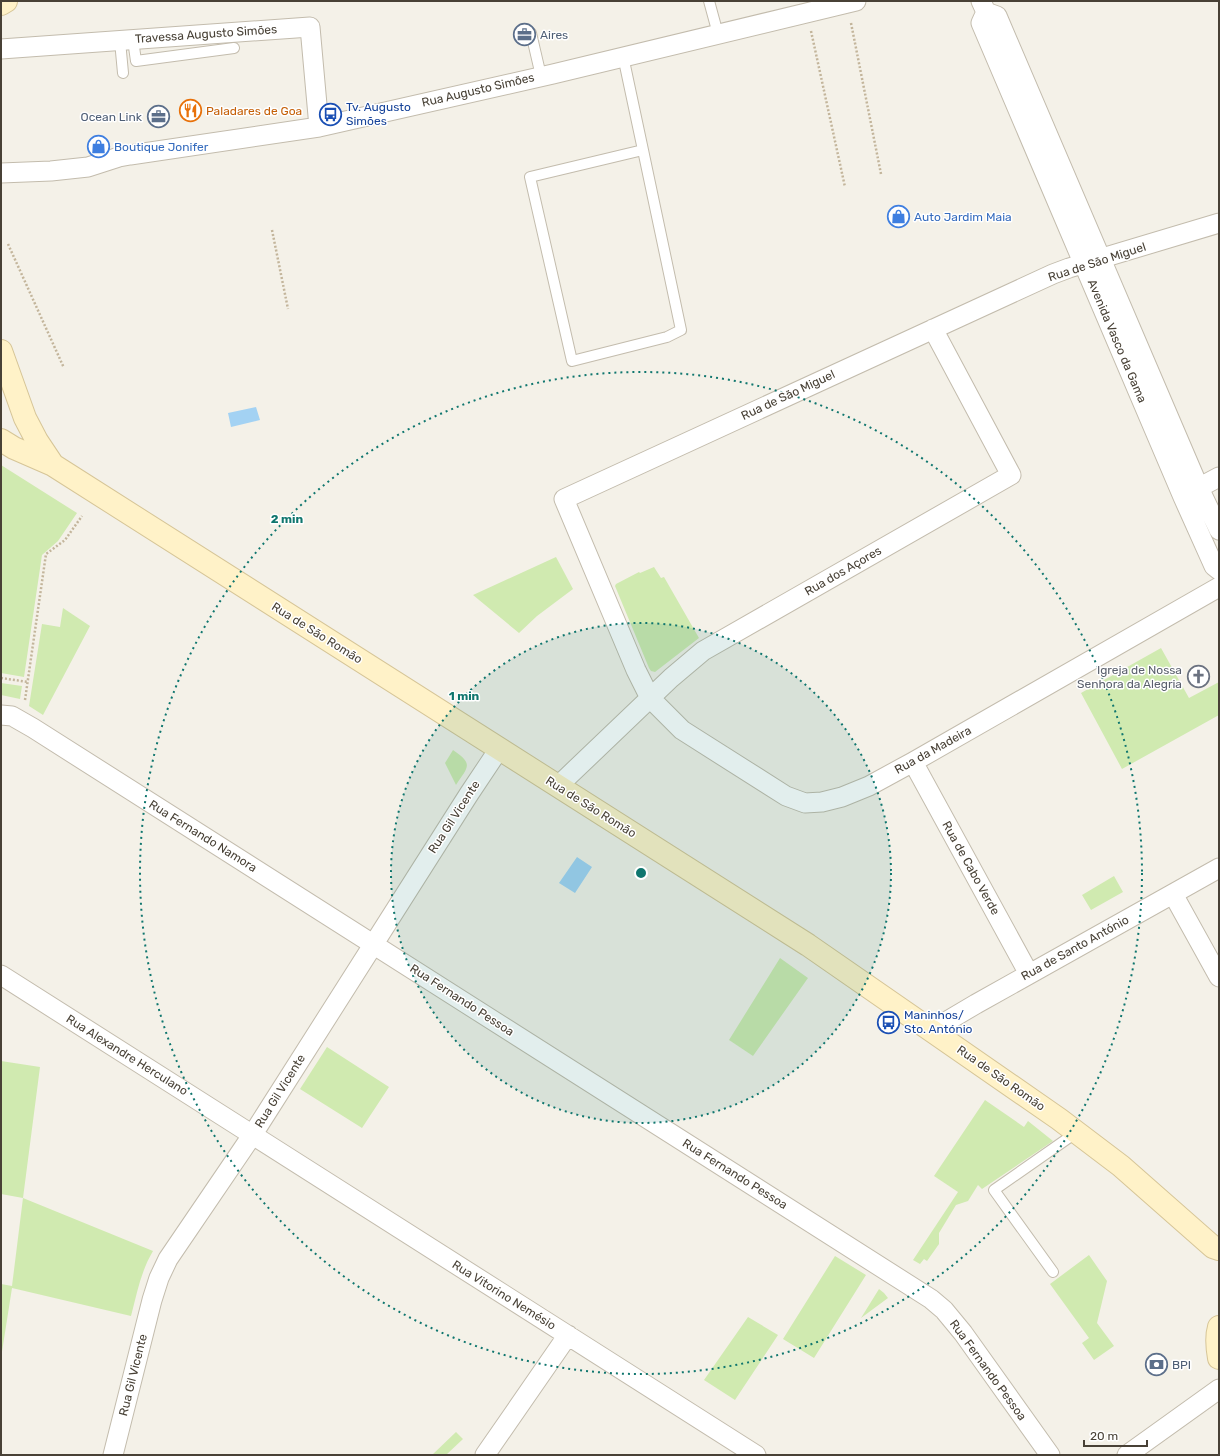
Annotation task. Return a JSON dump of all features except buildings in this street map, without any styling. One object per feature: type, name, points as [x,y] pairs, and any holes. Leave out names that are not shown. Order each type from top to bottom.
[{"type":"main road","points":[[1,4],[6,1]]},
{"type":"main road","name":"Rua de São Romão","points":[[1,351],[25,418],[37,441],[53,465],[808,945],[1077,1132],[1121,1166],[1217,1253]]},
{"type":"main road","points":[[1,440],[14,448],[53,465]]},
{"type":"main road","points":[[1219,1327],[1217,1334],[1219,1358]]},
{"type":"street","name":"Rua Augusto Simões","points":[[1,173],[88,168],[124,156],[319,127],[856,1]]},
{"type":"street","name":"Avenida Vasco da Gama","points":[[984,6],[981,24],[1049,159],[1093,261],[1219,530]]},
{"type":"street","name":"Travessa Augusto Simões","points":[[1,49],[310,26],[319,127]]},
{"type":"street","name":"Rua de São Miguel","points":[[650,698],[636,670],[564,499],[1053,274],[1219,223]]},
{"type":"street","name":"Avenida Vasco da Gama","points":[[1093,261],[1183,497],[1214,566],[1219,570]]},
{"type":"street","name":"Rua dos Açores","points":[[558,786],[671,678],[703,651],[1012,475],[933,329]]},
{"type":"street","points":[[1183,497],[1219,477]]},
{"type":"street","name":"Rua da Madeira","points":[[650,698],[673,722],[690,736],[786,796],[805,803],[822,802],[842,798],[869,786],[1219,587]]},
{"type":"street","name":"Rua Fernando Namora","points":[[1,715],[12,716],[33,728],[373,944]]},
{"type":"street","name":"Rua Gil Vicente","points":[[113,1455],[152,1300],[159,1278],[177,1245],[253,1134],[499,749]]},
{"type":"street","name":"Rua de Cabo Verde","points":[[913,762],[1029,974]]},
{"type":"street","name":"Rua de Santo António","points":[[932,1030],[1219,868]]},
{"type":"street","points":[[1173,894],[1219,977]]},
{"type":"street","name":"Rua Fernando Pessoa","points":[[373,944],[931,1299],[944,1310],[963,1333],[1050,1455]]},
{"type":"street","name":"Rua Alexandre Herculano","points":[[1,975],[253,1134]]},
{"type":"street","name":"Rua Vitorino Nemésio","points":[[253,1134],[756,1455]]},
{"type":"street","points":[[485,1455],[568,1335]]},
{"type":"street","points":[[1127,1455],[1219,1389]]},
{"type":"lane","points":[[709,1],[718,34]]},
{"type":"lane","points":[[531,33],[541,76]]},
{"type":"lane","points":[[126,40],[136,61],[234,48]]},
{"type":"lane","points":[[122,73],[126,40]]},
{"type":"lane","points":[[623,56],[643,150],[681,330],[667,337],[572,361],[530,177],[643,150]]},
{"type":"lane","points":[[1053,1272],[994,1190],[1077,1132]]},
{"type":"path","points":[[851,21],[881,174]]},
{"type":"path","points":[[810,30],[845,187]]},
{"type":"path","points":[[272,230],[288,308]]},
{"type":"path","points":[[8,244],[64,368]]},
{"type":"path","points":[[25,700],[46,554],[65,540],[82,516]]},
{"type":"path","points":[[1,678],[28,682]]},
{"type":"green space","points":[[1,465],[77,513],[58,541],[42,555],[24,677],[1,673]]},
{"type":"green space","points":[[556,557],[573,589],[537,616],[519,633],[473,595]]},
{"type":"green space","points":[[654,567],[661,578],[664,577],[699,638],[655,672],[651,671],[649,668],[615,586],[616,584],[639,572],[640,573]]},
{"type":"green space","points":[[63,608],[90,626],[43,715],[29,706],[42,624],[60,627]]},
{"type":"green space","points":[[1161,648],[1189,698],[1219,682],[1219,715],[1122,769],[1081,693]]},
{"type":"green space","points":[[1,683],[22,686],[20,699],[1,695]]},
{"type":"green space","points":[[453,750],[464,759],[467,766],[464,774],[456,785],[445,763]]},
{"type":"green space","points":[[1114,876],[1123,892],[1091,910],[1082,895]]},
{"type":"green space","points":[[780,958],[808,978],[753,1056],[729,1040]]},
{"type":"green space","points":[[327,1047],[389,1087],[362,1128],[300,1089]]},
{"type":"green space","points":[[1,1061],[40,1067],[23,1198],[1,1194]]},
{"type":"green space","points":[[985,1100],[1024,1127],[1028,1121],[1053,1141],[982,1189],[978,1185],[968,1201],[956,1205],[939,1233],[939,1244],[927,1261],[924,1259],[920,1264],[913,1260],[958,1192],[934,1176]]},
{"type":"green space","points":[[23,1198],[153,1251],[142,1274],[131,1316],[12,1288],[1,1358],[1,1284],[12,1286]]},
{"type":"green space","points":[[1089,1255],[1107,1281],[1097,1323],[1114,1346],[1094,1360],[1082,1343],[1089,1338],[1050,1284]]},
{"type":"green space","points":[[835,1256],[866,1275],[814,1358],[783,1339]]},
{"type":"green space","points":[[879,1289],[888,1298],[861,1318]]},
{"type":"green space","points":[[748,1317],[778,1335],[735,1400],[704,1380]]},
{"type":"green space","points":[[456,1432],[463,1439],[446,1455],[432,1455]]},
{"type":"water","points":[[256,407],[260,420],[231,427],[228,413]]},
{"type":"water","points":[[577,857],[592,867],[575,893],[559,883]]},
{"type":"place","name":"Aires","points":[[525,35]]},
{"type":"place","name":"Paladares de Goa","points":[[191,111]]},
{"type":"place","name":"Tv. Augusto Simões","points":[[331,114]]},
{"type":"place","name":"Ocean Link","points":[[158,117]]},
{"type":"place","name":"Boutique Jonifer","points":[[98,147]]},
{"type":"place","name":"Auto Jardim Maia","points":[[898,217]]},
{"type":"place","name":"Igreja de Nossa Senhora da Alegria","points":[[1198,677]]},
{"type":"place","name":"Maninhos/ Sto. António","points":[[888,1022]]},
{"type":"place","name":"BPI","points":[[1156,1365]]}]
